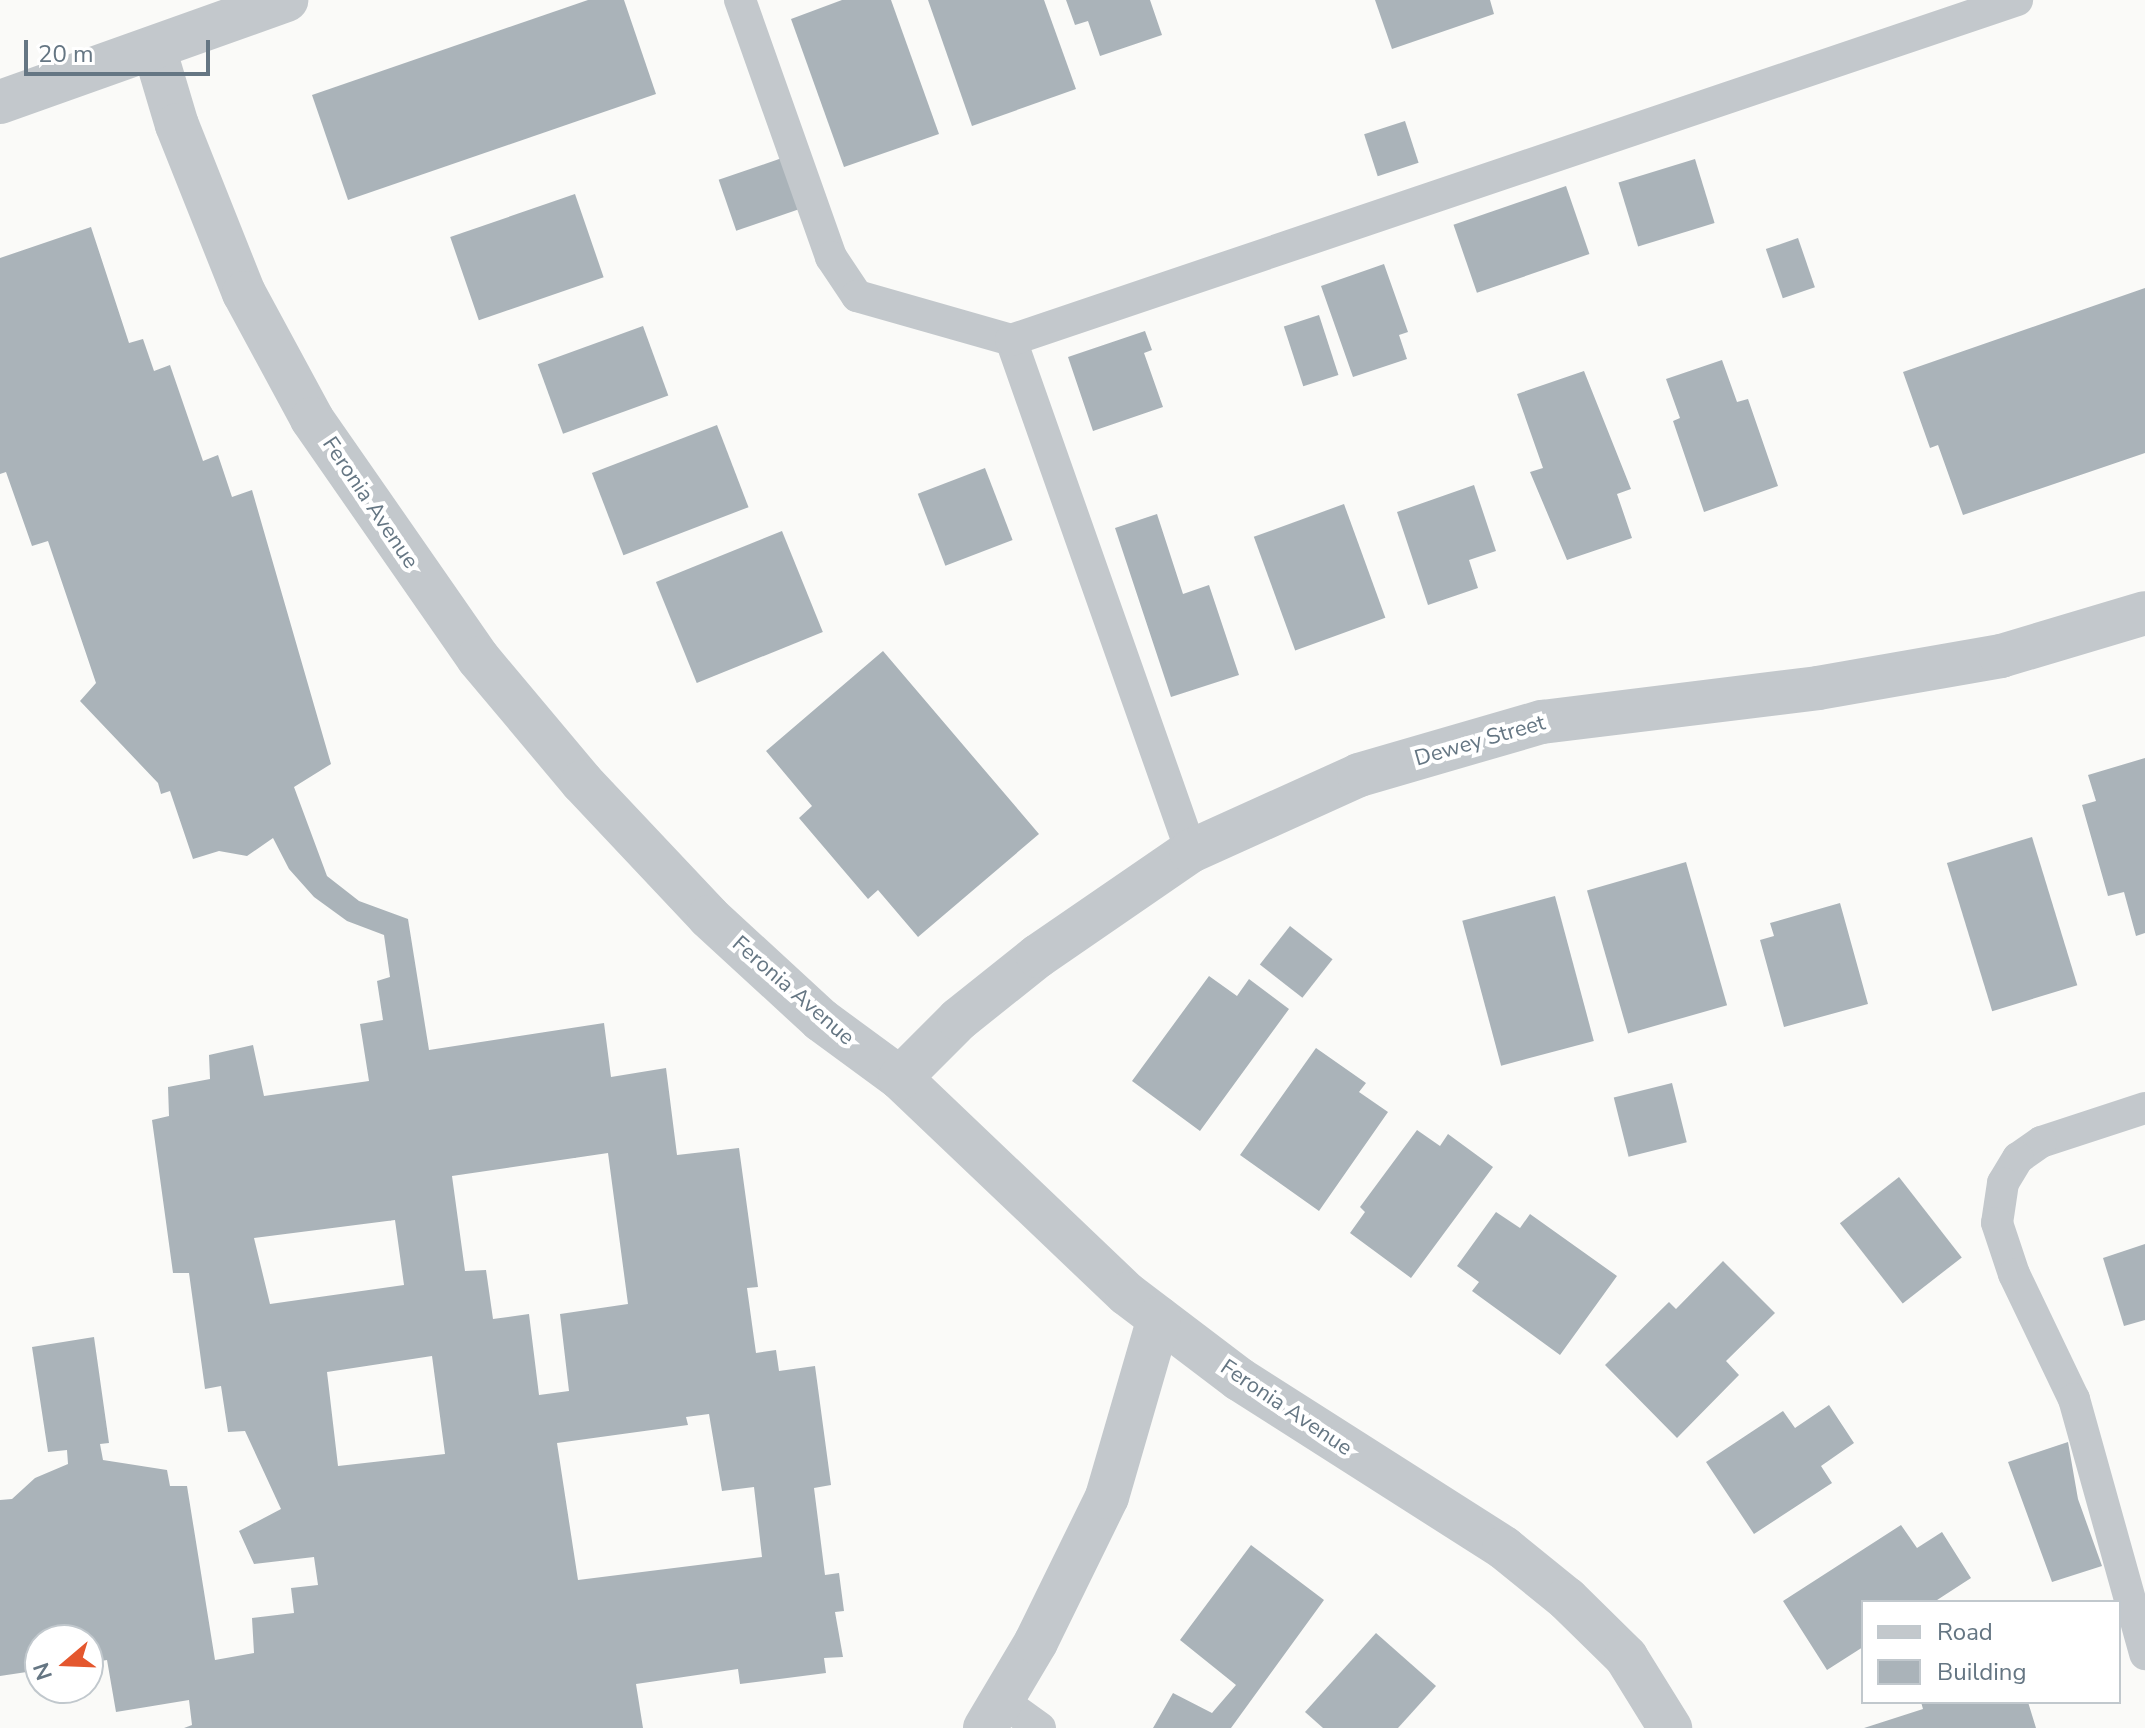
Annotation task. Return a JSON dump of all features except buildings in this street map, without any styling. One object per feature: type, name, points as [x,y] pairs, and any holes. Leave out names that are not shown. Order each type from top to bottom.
[{"type":"street","points":[[0,102],[286,0]]},
{"type":"street","name":"Feronia Avenue","points":[[154,48],[177,125],[244,293],[312,419],[460,633],[582,782],[709,917],[821,1020],[900,1078],[1159,1318],[1239,1379],[1504,1548],[1557,1590],[1626,1657],[1670,1728]]},
{"type":"street","name":"Dewey Street","points":[[900,1078],[959,1019],[1038,956],[1191,851],[1359,775],[1542,722],[1818,688],[2001,656],[2145,613]]},
{"type":"street","points":[[993,1714],[1107,1497],[1159,1318]]},
{"type":"lane","points":[[740,0],[831,257],[857,296],[1011,340],[2017,0]]},
{"type":"lane","points":[[1011,340],[1191,851]]},
{"type":"lane","points":[[2145,1108],[2041,1142],[2018,1158],[2003,1183],[1997,1223],[2014,1274],[2074,1399],[2145,1654]]},
{"type":"lane","points":[[993,1714],[1040,1728]]}]
